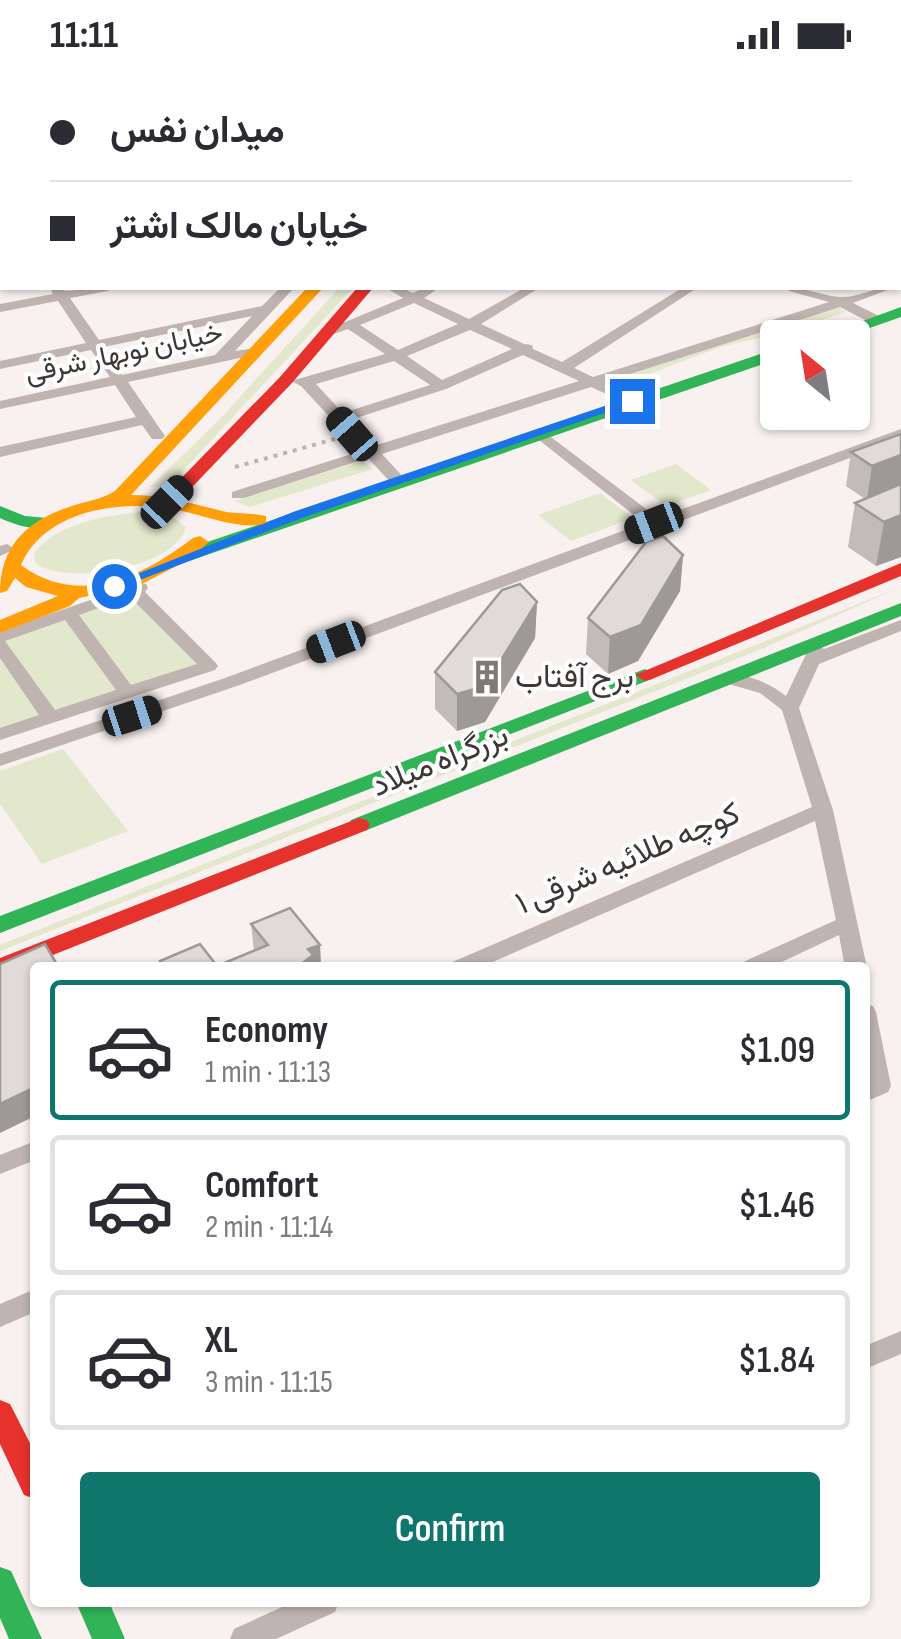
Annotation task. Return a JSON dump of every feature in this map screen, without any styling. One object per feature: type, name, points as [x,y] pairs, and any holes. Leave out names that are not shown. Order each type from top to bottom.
[{"type":"main road","points":[[71,602],[32,584],[6,558],[52,523],[122,495],[313,290]]},
{"type":"main road","points":[[167,502],[296,381],[364,290]]},
{"type":"main road","points":[[870,322],[901,312]]},
{"type":"main road","points":[[0,627],[63,602],[136,586],[185,556],[297,515],[760,359]]},
{"type":"main road","points":[[107,504],[167,502],[200,516],[234,522],[297,515]]},
{"type":"main road","points":[[0,511],[21,522],[52,523]]},
{"type":"main road","points":[[185,556],[203,536],[200,516]]},
{"type":"main road","name":"بزرگراه میلاد","points":[[0,925],[547,715],[901,569]]},
{"type":"main road","name":"بزرگراه میلاد","points":[[0,967],[731,679],[814,653],[901,609]]},
{"type":"main road","points":[[0,1413],[30,1475]]},
{"type":"main road","points":[[0,1582],[26,1639]]},
{"type":"main road","points":[[94,1607],[109,1639]]},
{"type":"street","points":[[219,358],[285,290]]},
{"type":"street","points":[[397,290],[527,348],[632,401]]},
{"type":"street","points":[[339,328],[429,290]]},
{"type":"street","points":[[296,381],[400,358],[475,325],[530,290]]},
{"type":"street","points":[[565,367],[688,290]]},
{"type":"street","points":[[805,290],[839,296],[876,320]]},
{"type":"street","points":[[238,495],[595,381],[839,296],[874,290]]},
{"type":"street","points":[[0,308],[59,292],[157,436]]},
{"type":"street","points":[[0,365],[267,309]]},
{"type":"street","points":[[339,328],[400,358],[441,386]]},
{"type":"street","points":[[338,418],[441,386],[527,348]]},
{"type":"street","name":"خیابان نوبهار شرقی","points":[[0,405],[258,350]]},
{"type":"street","points":[[296,381],[398,481]]},
{"type":"street","points":[[0,452],[146,420]]},
{"type":"street","points":[[539,433],[654,523]]},
{"type":"street","points":[[0,760],[231,682],[901,434]]},
{"type":"street","points":[[136,586],[231,682]]},
{"type":"street","points":[[0,734],[209,666],[136,586]]},
{"type":"street","points":[[0,637],[71,602],[127,692]]},
{"type":"street","points":[[790,708],[814,653],[901,625]]},
{"type":"street","points":[[0,645],[50,717]]},
{"type":"street","points":[[731,679],[766,689],[790,708],[823,810],[855,962]]},
{"type":"street","name":"کوچه طلائیه شرقی ۱","points":[[472,962],[823,810]]},
{"type":"street","points":[[763,962],[846,922]]},
{"type":"street","points":[[870,1060],[873,1089]]},
{"type":"street","points":[[0,1165],[30,1152]]},
{"type":"street","points":[[0,1316],[30,1302]]},
{"type":"street","points":[[870,1356],[901,1342]]},
{"type":"street","points":[[244,1639],[313,1607]]},
{"type":"path","points":[[235,467],[352,434]]},
{"type":"green space","points":[[337,290],[351,290],[167,488],[150,487],[218,421]]},
{"type":"green space","points":[[837,306],[846,312],[822,320],[794,320]]},
{"type":"green space","points":[[760,331],[760,338],[720,347],[615,387],[606,382]]},
{"type":"green space","points":[[362,461],[373,469],[250,507],[234,501]]},
{"type":"green space","points":[[676,464],[711,490],[666,506],[631,480]]},
{"type":"green space","points":[[600,493],[633,518],[571,541],[538,515]]},
{"type":"green space","points":[[140,512],[170,515],[186,527],[178,541],[163,553],[118,569],[69,573],[49,570],[35,562],[34,553],[55,534],[97,519]]},
{"type":"green space","points":[[901,587],[759,650],[0,951],[0,945]]},
{"type":"green space","points":[[133,593],[204,665],[129,689],[73,615]]},
{"type":"green space","points":[[67,616],[124,691],[52,714],[1,640]]},
{"type":"green space","points":[[0,648],[46,716],[0,731]]},
{"type":"green space","points":[[63,749],[128,831],[42,864],[0,804],[0,771]]},
{"type":"building","points":[[901,434],[901,455],[872,466],[851,452]]},
{"type":"building","points":[[901,484],[901,515],[884,522],[855,503]]},
{"type":"building","points":[[663,536],[683,555],[641,625],[610,637],[588,618],[646,542]]},
{"type":"building","points":[[520,584],[537,602],[485,686],[457,694],[435,672],[502,590]]},
{"type":"building","points":[[290,908],[320,945],[308,949],[313,955],[304,962],[227,962],[268,945],[251,924]]},
{"type":"building","points":[[45,944],[56,962],[30,962],[30,1089],[0,1104],[0,964]]},
{"type":"building","points":[[200,944],[214,962],[160,961]]},
{"type":"traffic: fast","points":[[870,322],[901,312]]},
{"type":"traffic: fast","points":[[185,556],[760,359]]},
{"type":"traffic: fast","points":[[0,511],[21,521],[51,523]]},
{"type":"traffic: fast","points":[[359,825],[901,609]]},
{"type":"traffic: fast","points":[[0,925],[645,675]]},
{"type":"traffic: fast","points":[[0,1582],[26,1639]]},
{"type":"traffic: fast","points":[[94,1607],[109,1639]]},
{"type":"traffic: slow","points":[[107,504],[121,495],[313,290]]},
{"type":"traffic: slow","points":[[0,587],[26,540],[57,518],[94,505],[152,501],[237,519],[260,520]]},
{"type":"traffic: slow","points":[[13,568],[33,583],[56,591],[81,592],[134,581],[159,570],[200,542]]},
{"type":"traffic: slow","points":[[0,627],[63,602],[74,592]]},
{"type":"traffic: jam","points":[[167,503],[286,380],[363,290]]},
{"type":"traffic: jam","points":[[645,675],[901,569]]},
{"type":"traffic: jam","points":[[0,967],[359,825]]},
{"type":"traffic: jam","points":[[0,1413],[30,1475]]},
{"type":"place","name":"برج آفتاب","points":[[487,677]]},
{"type":"route","points":[[114,586],[297,515],[632,401]]}]
